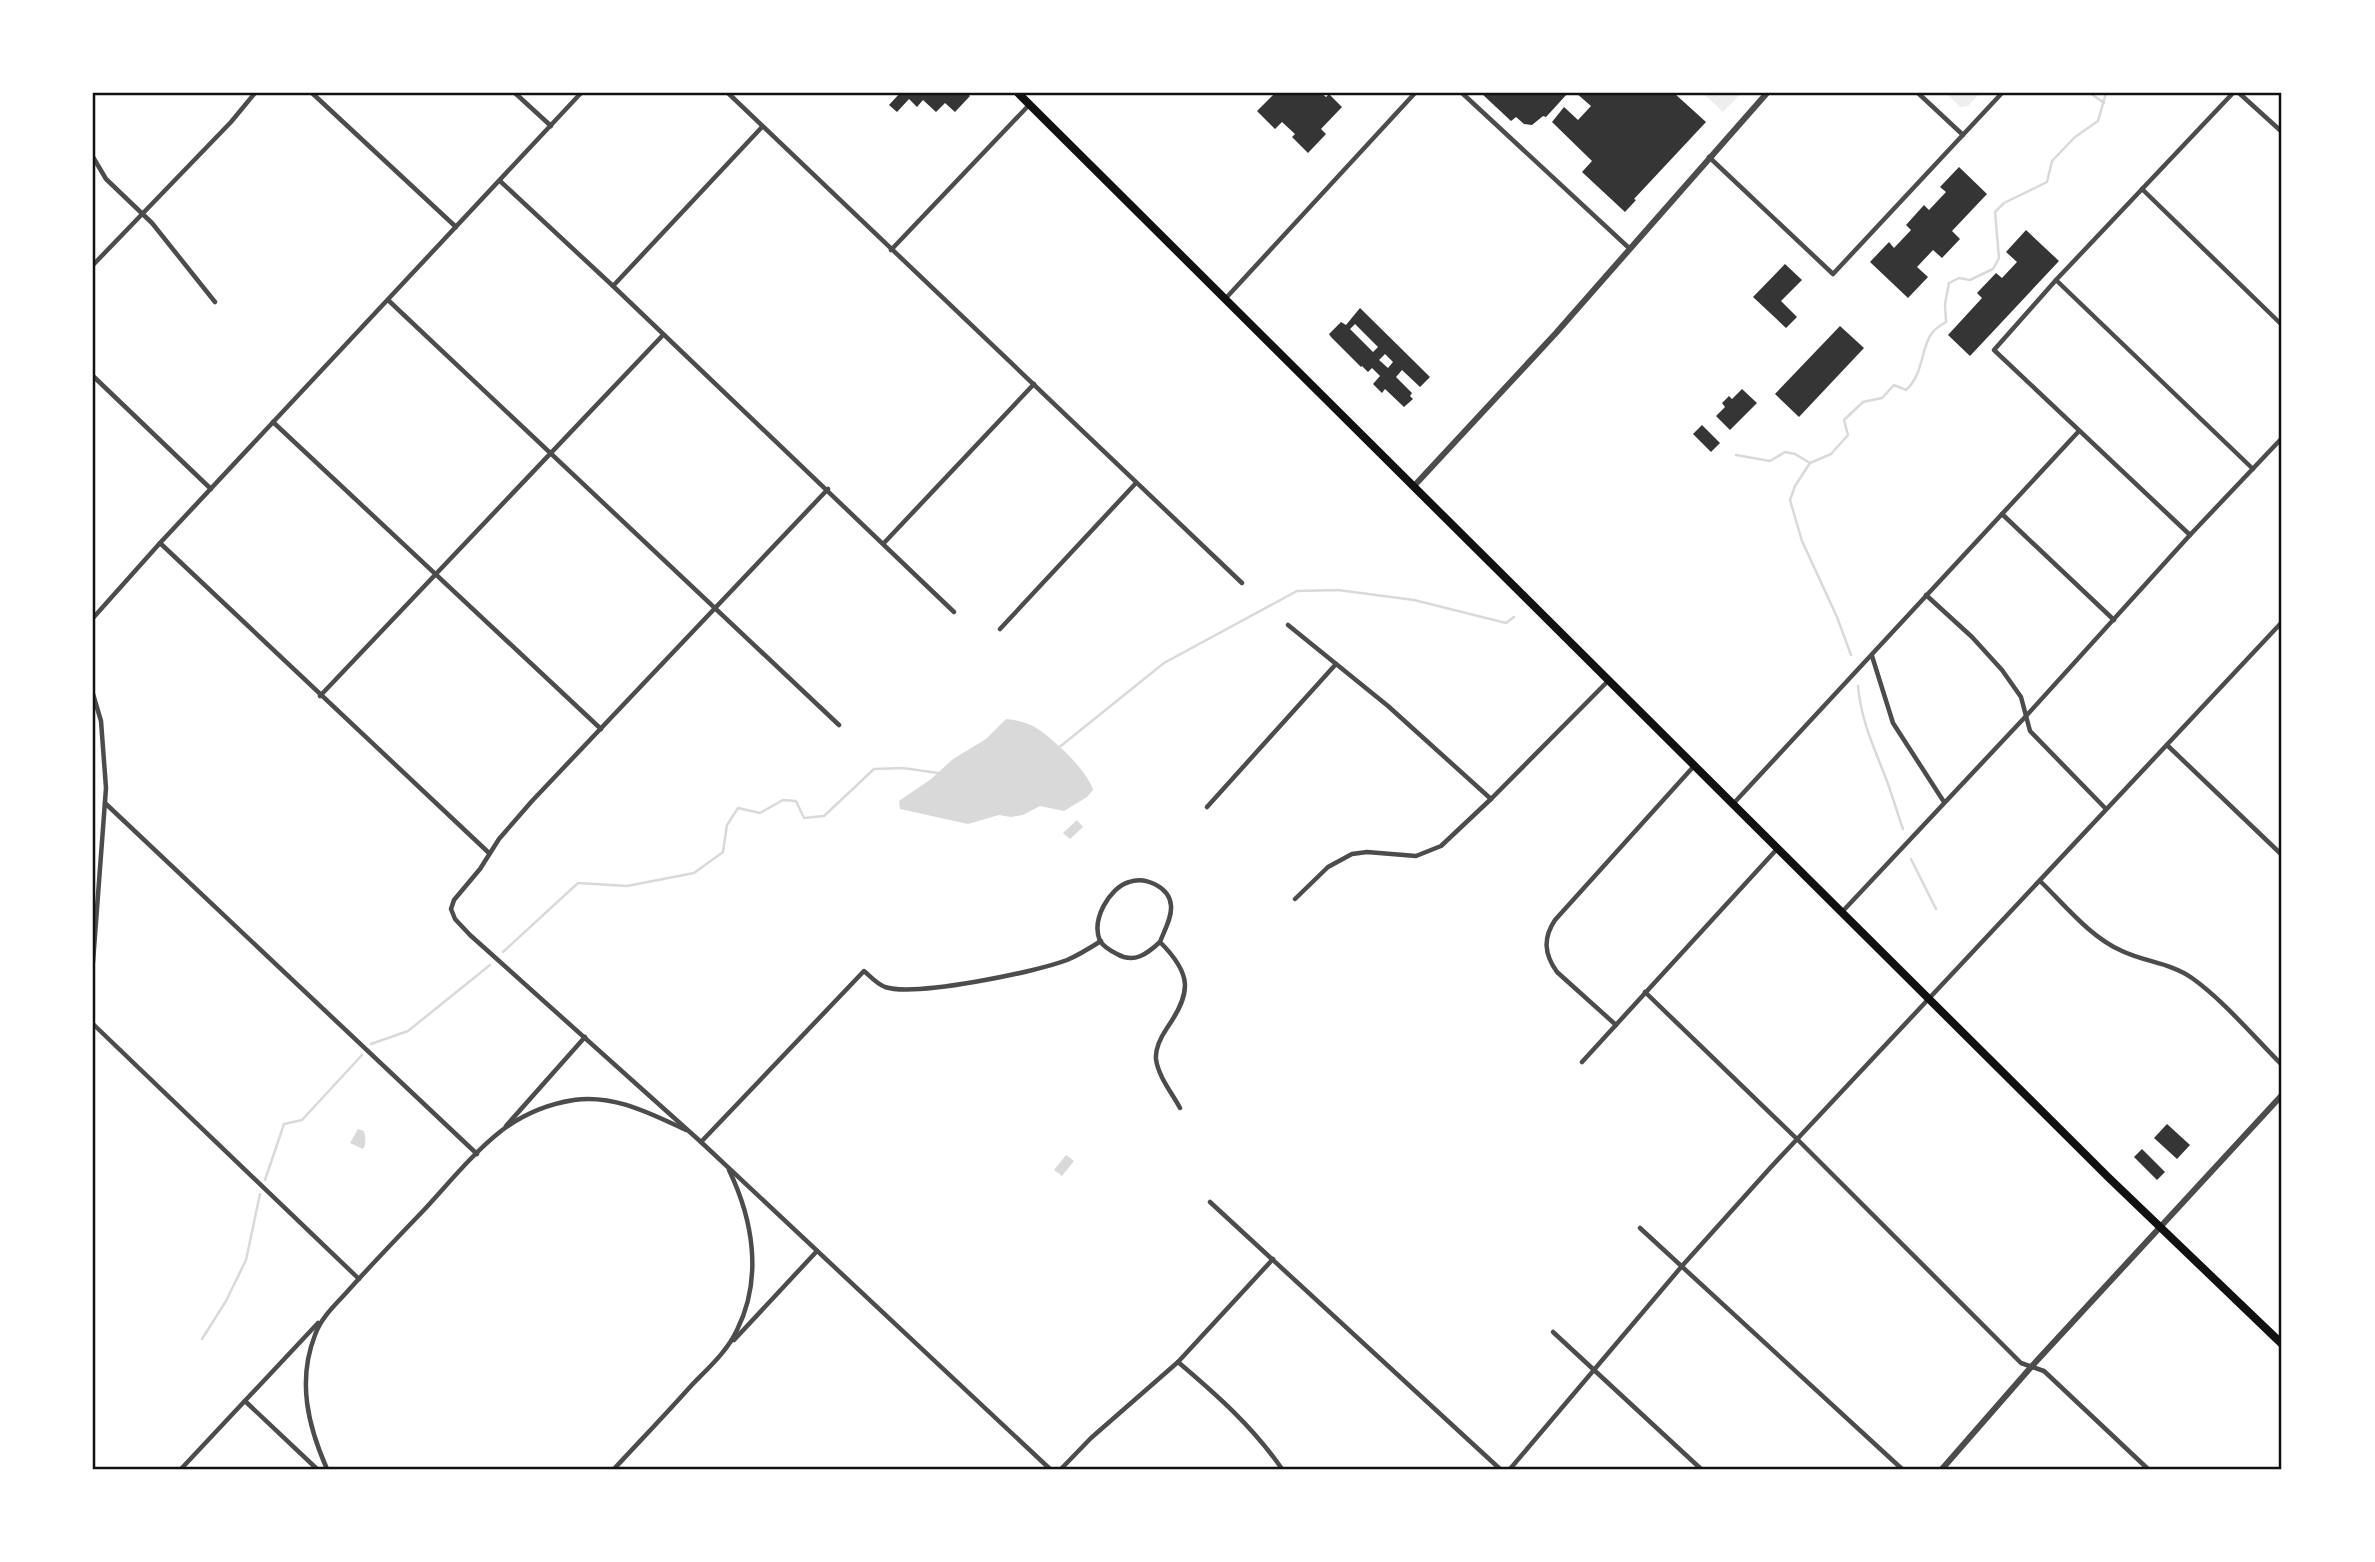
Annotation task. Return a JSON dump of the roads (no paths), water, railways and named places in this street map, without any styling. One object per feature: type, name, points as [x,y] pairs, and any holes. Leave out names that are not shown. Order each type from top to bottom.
[{"type":"main road","points":[[1018,93],[2159,1228],[2282,1345]]},
{"type":"street","points":[[93,265],[255,93]]},
{"type":"street","points":[[312,93],[456,228]]},
{"type":"street","points":[[515,93],[551,126]]},
{"type":"street","points":[[93,618],[581,93]]},
{"type":"street","points":[[728,93],[1242,583]]},
{"type":"street","points":[[1226,298],[1415,93]]},
{"type":"street","points":[[1462,93],[1629,248]]},
{"type":"street","points":[[1414,485],[1556,333],[1767,93]]},
{"type":"street","points":[[1918,93],[1963,135]]},
{"type":"street","points":[[1709,156],[1833,274],[2001,93]]},
{"type":"street","points":[[2190,535],[1994,351],[2232,93]]},
{"type":"street","points":[[2239,93],[2282,132]]},
{"type":"street","points":[[891,250],[1029,104]]},
{"type":"street","points":[[613,286],[762,127]]},
{"type":"street","points":[[93,157],[106,179],[142,214],[215,302]]},
{"type":"street","points":[[500,181],[828,489],[954,612]]},
{"type":"street","points":[[2142,189],[2282,326]]},
{"type":"street","points":[[2056,281],[2253,469]]},
{"type":"street","points":[[388,300],[839,725]]},
{"type":"street","points":[[320,696],[663,335]]},
{"type":"street","points":[[93,376],[211,489]]},
{"type":"street","points":[[884,543],[1034,384]]},
{"type":"street","points":[[273,422],[601,729]]},
{"type":"street","points":[[1733,804],[2079,430]]},
{"type":"street","points":[[1842,912],[2282,438]]},
{"type":"street","points":[[1000,629],[1136,483]]},
{"type":"street","points":[[828,489],[532,801],[489,853],[480,869],[454,900],[451,909],[455,919],[470,935],[701,1142],[1050,1469]]},
{"type":"street","points":[[2002,514],[2114,620]]},
{"type":"street","points":[[160,543],[489,853]]},
{"type":"street","points":[[1926,595],[1972,637],[2002,670],[2021,697],[2030,731],[2106,809]]},
{"type":"street","points":[[1510,1469],[1682,1266],[1797,1139],[2282,622]]},
{"type":"street","points":[[1288,625],[1388,706],[1491,799]]},
{"type":"street","points":[[1872,655],[1894,723],[1944,802]]},
{"type":"street","points":[[1206,807],[1336,664]]},
{"type":"street","points":[[1295,899],[1328,867],[1352,854],[1367,852],[1416,856],[1441,846],[1609,680]]},
{"type":"street","points":[[93,694],[101,721],[106,788],[93,962]]},
{"type":"street","points":[[2167,744],[2282,855]]},
{"type":"street","points":[[1616,1025],[1557,972],[1550,962],[1546,951],[1549,929],[1695,765]]},
{"type":"street","points":[[105,803],[477,1154]]},
{"type":"street","points":[[1582,1062],[1778,849]]},
{"type":"street","points":[[1135,880],[1156,885],[1163,890],[1170,901],[1170,915],[1160,942],[1143,956],[1132,959],[1120,957],[1101,941],[1098,925],[1105,905],[1122,885],[1135,880]]},
{"type":"street","points":[[2040,881],[2092,932],[2119,950],[2140,959],[2169,966],[2193,979],[2282,1065]]},
{"type":"street","points":[[701,1142],[864,971],[880,985],[889,988],[942,987],[1053,964],[1077,956],[1101,941]]},
{"type":"street","points":[[1160,942],[1178,962],[1185,983],[1182,1006],[1161,1039],[1156,1058],[1162,1076],[1180,1108]]},
{"type":"street","points":[[1645,992],[1797,1139],[2021,1363],[2044,1371],[2148,1469]]},
{"type":"street","points":[[93,1024],[359,1279]]},
{"type":"street","points":[[181,1469],[477,1154],[502,1131],[585,1037]]},
{"type":"street","points":[[1942,1469],[2032,1366],[2282,1095]]},
{"type":"street","points":[[502,1131],[535,1111],[558,1103],[585,1099],[625,1104],[690,1132]]},
{"type":"street","points":[[722,1353],[742,1319],[753,1264],[751,1237],[744,1207],[727,1166]]},
{"type":"street","points":[[1210,1202],[1500,1469]]},
{"type":"street","points":[[1640,1228],[1902,1469]]},
{"type":"street","points":[[614,1469],[817,1251]]},
{"type":"street","points":[[1061,1469],[1091,1438],[1178,1362],[1273,1259]]},
{"type":"street","points":[[324,1318],[311,1348],[305,1388],[311,1426],[327,1469]]},
{"type":"street","points":[[1553,1332],[1701,1469]]},
{"type":"street","points":[[1178,1362],[1207,1384],[1234,1410],[1282,1469]]},
{"type":"street","points":[[245,1401],[317,1469]]},
{"type":"waterway","points":[[2090,93],[2104,103]]},
{"type":"waterway","points":[[1851,655],[1837,617],[1802,541],[1790,500],[1795,486],[1810,463],[1831,454],[1848,435],[1844,420],[1863,402],[1882,398],[1894,385],[1906,390],[1912,383],[1928,339],[1946,322],[1945,304],[1949,283],[1959,278],[1970,280],[1993,269],[1999,258],[1995,212],[2004,203],[2047,182],[2052,161],[2075,137],[2098,121],[2106,93]]},
{"type":"waterway","points":[[1736,455],[1770,461],[1785,452],[1795,454],[1810,463]]},
{"type":"waterway","points":[[1057,749],[1164,663],[1297,591],[1338,590],[1414,600],[1506,623],[1514,617]]},
{"type":"waterway","points":[[1858,686],[1865,721],[1903,829]]},
{"type":"waterway","points":[[503,952],[578,883],[627,886],[694,873],[723,852],[727,825],[738,808],[760,813],[783,800],[796,801],[804,818],[824,816],[874,769],[903,768],[938,773]]},
{"type":"waterway","points":[[1911,859],[1936,909]]},
{"type":"waterway","points":[[371,1044],[408,1031],[490,965]]},
{"type":"waterway","points":[[265,1180],[284,1124],[302,1120],[362,1055]]},
{"type":"waterway","points":[[202,1339],[226,1301],[246,1260],[260,1194]]}]
